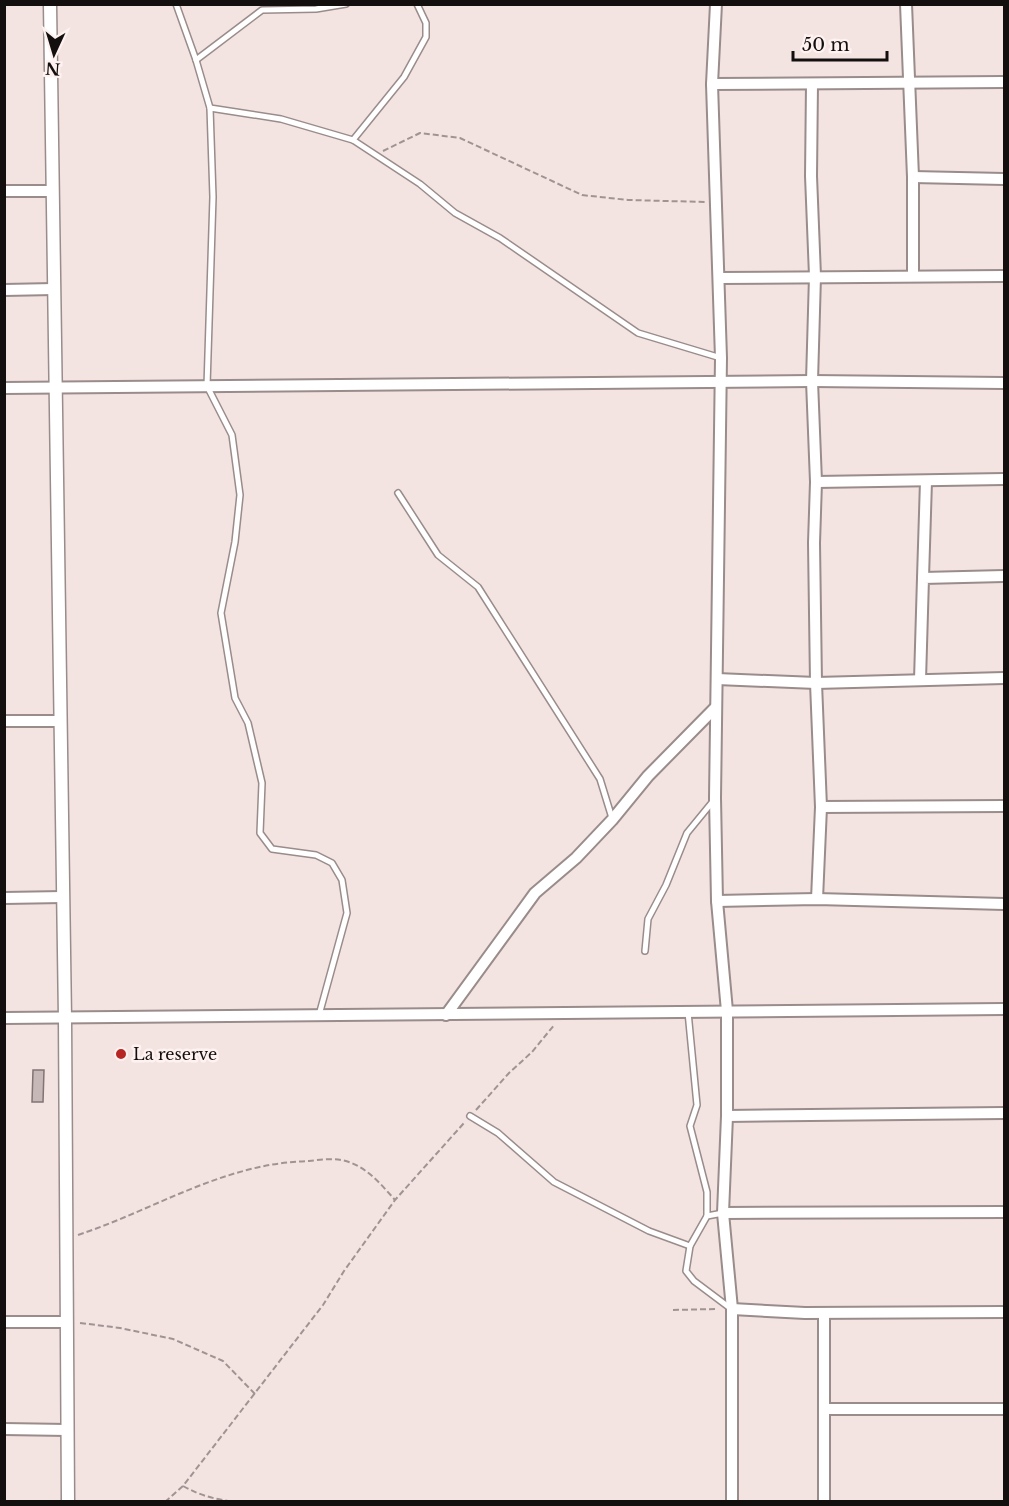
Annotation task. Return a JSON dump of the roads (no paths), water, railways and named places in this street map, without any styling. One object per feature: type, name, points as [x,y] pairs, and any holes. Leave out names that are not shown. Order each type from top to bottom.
[{"type":"street","points":[[50,4],[65,1019],[68,1502]]},
{"type":"street","points":[[716,4],[712,84],[721,358],[715,798],[717,901],[727,1011],[727,1116],[723,1213],[732,1309],[732,1502]]},
{"type":"street","points":[[906,4],[913,177],[913,276]]},
{"type":"street","points":[[712,84],[1005,82]]},
{"type":"street","points":[[812,84],[811,176],[815,276],[812,381],[816,482],[814,543],[821,807],[818,899]]},
{"type":"street","points":[[913,177],[1005,179]]},
{"type":"street","points":[[4,191],[53,191]]},
{"type":"street","points":[[719,278],[1005,276]]},
{"type":"street","points":[[4,290],[54,289]]},
{"type":"street","points":[[4,388],[812,381],[1005,383]]},
{"type":"street","points":[[816,482],[1005,479]]},
{"type":"street","points":[[920,680],[926,481]]},
{"type":"street","points":[[923,578],[1005,576]]},
{"type":"street","points":[[717,679],[816,683],[1005,678]]},
{"type":"street","points":[[446,1015],[535,893],[576,858],[612,820],[648,776],[715,708]]},
{"type":"street","points":[[4,721],[59,722]]},
{"type":"street","points":[[821,807],[1005,806]]},
{"type":"street","points":[[4,898],[63,897]]},
{"type":"street","points":[[717,901],[818,899],[1005,904]]},
{"type":"street","points":[[4,1018],[1005,1009]]},
{"type":"street","points":[[727,1116],[1005,1113]]},
{"type":"street","points":[[723,1213],[1005,1212]]},
{"type":"street","points":[[732,1309],[824,1314],[1005,1312]]},
{"type":"street","points":[[824,1314],[824,1502]]},
{"type":"street","points":[[4,1322],[66,1322]]},
{"type":"street","points":[[824,1409],[1005,1409]]},
{"type":"street","points":[[4,1429],[67,1431]]},
{"type":"lane","points":[[176,4],[210,108],[213,197],[207,386],[232,435],[240,495],[235,542],[221,613],[235,698],[249,723],[262,783],[260,833],[272,849],[316,855],[332,863],[342,880],[347,913],[319,1016]]},
{"type":"lane","points":[[196,60],[262,10],[316,9],[346,4]]},
{"type":"lane","points":[[353,140],[404,77],[426,37],[426,23],[417,4]]},
{"type":"lane","points":[[210,108],[281,119],[353,140],[420,184],[455,213],[500,238],[638,333],[721,358]]},
{"type":"lane","points":[[398,494],[438,555],[478,587],[600,779],[612,820]]},
{"type":"lane","points":[[645,951],[648,919],[666,885],[687,833],[715,798]]},
{"type":"lane","points":[[688,1012],[697,1105],[690,1126],[706,1192],[707,1216],[690,1246],[686,1271],[694,1281],[732,1309]]},
{"type":"lane","points":[[470,1116],[498,1133],[554,1182],[649,1231],[690,1246]]},
{"type":"lane","points":[[707,1216],[723,1213]]},
{"type":"place","name":"La reserve","points":[[121,1054]]}]
